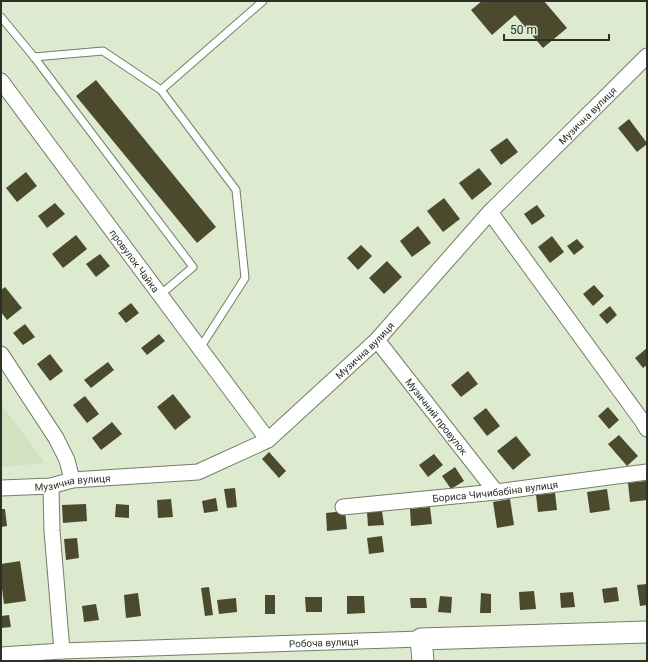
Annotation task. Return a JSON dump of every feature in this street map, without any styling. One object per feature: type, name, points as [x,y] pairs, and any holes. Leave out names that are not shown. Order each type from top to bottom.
[{"type":"street","name":"Музична вулиця","points":[[1,488],[51,486],[72,480],[198,472],[268,440],[377,340],[490,212],[647,56]]},
{"type":"street","name":"провулок Чайка","points":[[1,82],[268,440]]},
{"type":"street","points":[[490,212],[647,429]]},
{"type":"street","name":"Музичний провулок","points":[[377,340],[496,492]]},
{"type":"street","points":[[1,354],[56,438],[67,460],[72,480]]},
{"type":"street","name":"Бориса Чичибабіна вулиця","points":[[343,507],[496,492],[647,472]]},
{"type":"street","points":[[51,486],[52,531],[62,651]]},
{"type":"street","name":"Робоча вулиця","points":[[1,655],[62,651],[647,632]]},
{"type":"street","points":[[421,639],[423,661]]},
{"type":"lane","points":[[161,90],[263,1]]},
{"type":"lane","points":[[1,17],[34,57],[193,267],[160,295]]},
{"type":"lane","points":[[34,57],[103,51],[161,90],[236,190],[245,278],[200,348]]},
{"type":"shaded area","points":[[1,404],[45,463],[1,467]]},
{"type":"building","points":[[482,1],[544,1],[567,28],[543,48],[515,15],[492,35],[471,10]]},
{"type":"building","points":[[96,80],[216,227],[197,243],[76,96]]},
{"type":"building","points":[[629,119],[647,143],[637,152],[618,128]]},
{"type":"building","points":[[507,138],[518,152],[501,165],[490,150]]},
{"type":"building","points":[[479,168],[492,184],[472,200],[459,183]]},
{"type":"building","points":[[26,172],[37,186],[17,202],[6,188]]},
{"type":"building","points":[[444,198],[460,219],[443,232],[427,211]]},
{"type":"building","points":[[55,203],[65,214],[47,228],[38,216]]},
{"type":"building","points":[[537,205],[545,216],[532,225],[524,214]]},
{"type":"building","points":[[418,226],[431,243],[412,257],[400,241]]},
{"type":"building","points":[[76,235],[87,249],[63,268],[52,254]]},
{"type":"building","points":[[552,236],[564,252],[550,263],[538,247]]},
{"type":"building","points":[[577,239],[584,247],[574,255],[567,246]]},
{"type":"building","points":[[361,245],[372,256],[358,270],[347,258]]},
{"type":"building","points":[[100,254],[110,266],[96,277],[86,264]]},
{"type":"building","points":[[387,261],[402,277],[384,294],[369,278]]},
{"type":"building","points":[[594,285],[604,296],[593,306],[583,294]]},
{"type":"building","points":[[5,287],[22,308],[7,320],[1,312],[1,290]]},
{"type":"building","points":[[131,303],[139,313],[126,323],[118,313]]},
{"type":"building","points":[[610,306],[617,315],[607,324],[599,315]]},
{"type":"building","points":[[25,324],[35,337],[23,345],[13,333]]},
{"type":"building","points":[[159,334],[165,341],[147,355],[141,348]]},
{"type":"building","points":[[647,348],[647,365],[643,368],[635,358]]},
{"type":"building","points":[[50,354],[63,371],[50,381],[37,364]]},
{"type":"building","points":[[108,362],[114,370],[91,388],[84,380]]},
{"type":"building","points":[[468,371],[478,384],[461,397],[451,385]]},
{"type":"building","points":[[173,394],[191,417],[175,430],[157,407]]},
{"type":"building","points":[[85,396],[99,414],[87,423],[73,405]]},
{"type":"building","points":[[608,407],[619,420],[609,429],[598,416]]},
{"type":"building","points":[[486,408],[500,426],[487,436],[473,418]]},
{"type":"building","points":[[112,422],[122,434],[101,450],[92,438]]},
{"type":"building","points":[[619,435],[638,456],[627,466],[608,444]]},
{"type":"building","points":[[516,436],[531,455],[513,470],[497,451]]},
{"type":"building","points":[[269,452],[286,471],[279,478],[262,459]]},
{"type":"building","points":[[434,454],[443,465],[428,477],[419,465]]},
{"type":"building","points":[[455,467],[464,481],[451,489],[442,476]]},
{"type":"building","points":[[646,481],[647,500],[630,502],[628,483]]},
{"type":"building","points":[[235,488],[237,507],[227,508],[224,489]]},
{"type":"building","points":[[607,489],[610,510],[590,513],[587,492]]},
{"type":"building","points":[[555,493],[557,510],[538,512],[536,495]]},
{"type":"building","points":[[216,498],[218,511],[204,513],[202,501]]},
{"type":"building","points":[[171,499],[173,517],[158,518],[157,500]]},
{"type":"building","points":[[510,499],[514,525],[497,528],[493,502]]},
{"type":"building","points":[[86,504],[87,521],[63,523],[62,505]]},
{"type":"building","points":[[116,504],[129,505],[129,518],[115,517]]},
{"type":"building","points":[[430,507],[432,524],[411,526],[410,509]]},
{"type":"building","points":[[1,509],[5,509],[7,526],[1,527]]},
{"type":"building","points":[[345,511],[347,529],[327,531],[326,513]]},
{"type":"building","points":[[382,511],[384,525],[368,526],[367,512]]},
{"type":"building","points":[[382,536],[384,552],[369,554],[367,538]]},
{"type":"building","points":[[77,538],[79,558],[66,560],[64,539]]},
{"type":"building","points":[[20,561],[26,601],[4,604],[1,581],[1,564]]},
{"type":"building","points":[[647,584],[647,605],[640,606],[637,585]]},
{"type":"building","points":[[209,587],[213,615],[205,616],[201,588]]},
{"type":"building","points":[[617,587],[619,601],[604,603],[602,589]]},
{"type":"building","points":[[534,591],[536,609],[520,610],[519,592]]},
{"type":"building","points":[[573,592],[575,607],[561,608],[560,593]]},
{"type":"building","points":[[138,593],[141,616],[126,618],[124,595]]},
{"type":"building","points":[[481,593],[491,594],[491,613],[480,613]]},
{"type":"building","points":[[265,595],[275,595],[275,614],[265,614]]},
{"type":"building","points":[[347,596],[364,596],[365,613],[347,614]]},
{"type":"building","points":[[440,596],[452,597],[451,613],[438,612]]},
{"type":"building","points":[[305,597],[322,597],[322,612],[306,612]]},
{"type":"building","points":[[236,598],[237,612],[219,614],[217,600]]},
{"type":"building","points":[[410,598],[426,598],[427,608],[411,608]]},
{"type":"building","points":[[96,604],[99,620],[84,622],[82,606]]},
{"type":"building","points":[[9,615],[11,627],[1,628],[1,616]]}]
